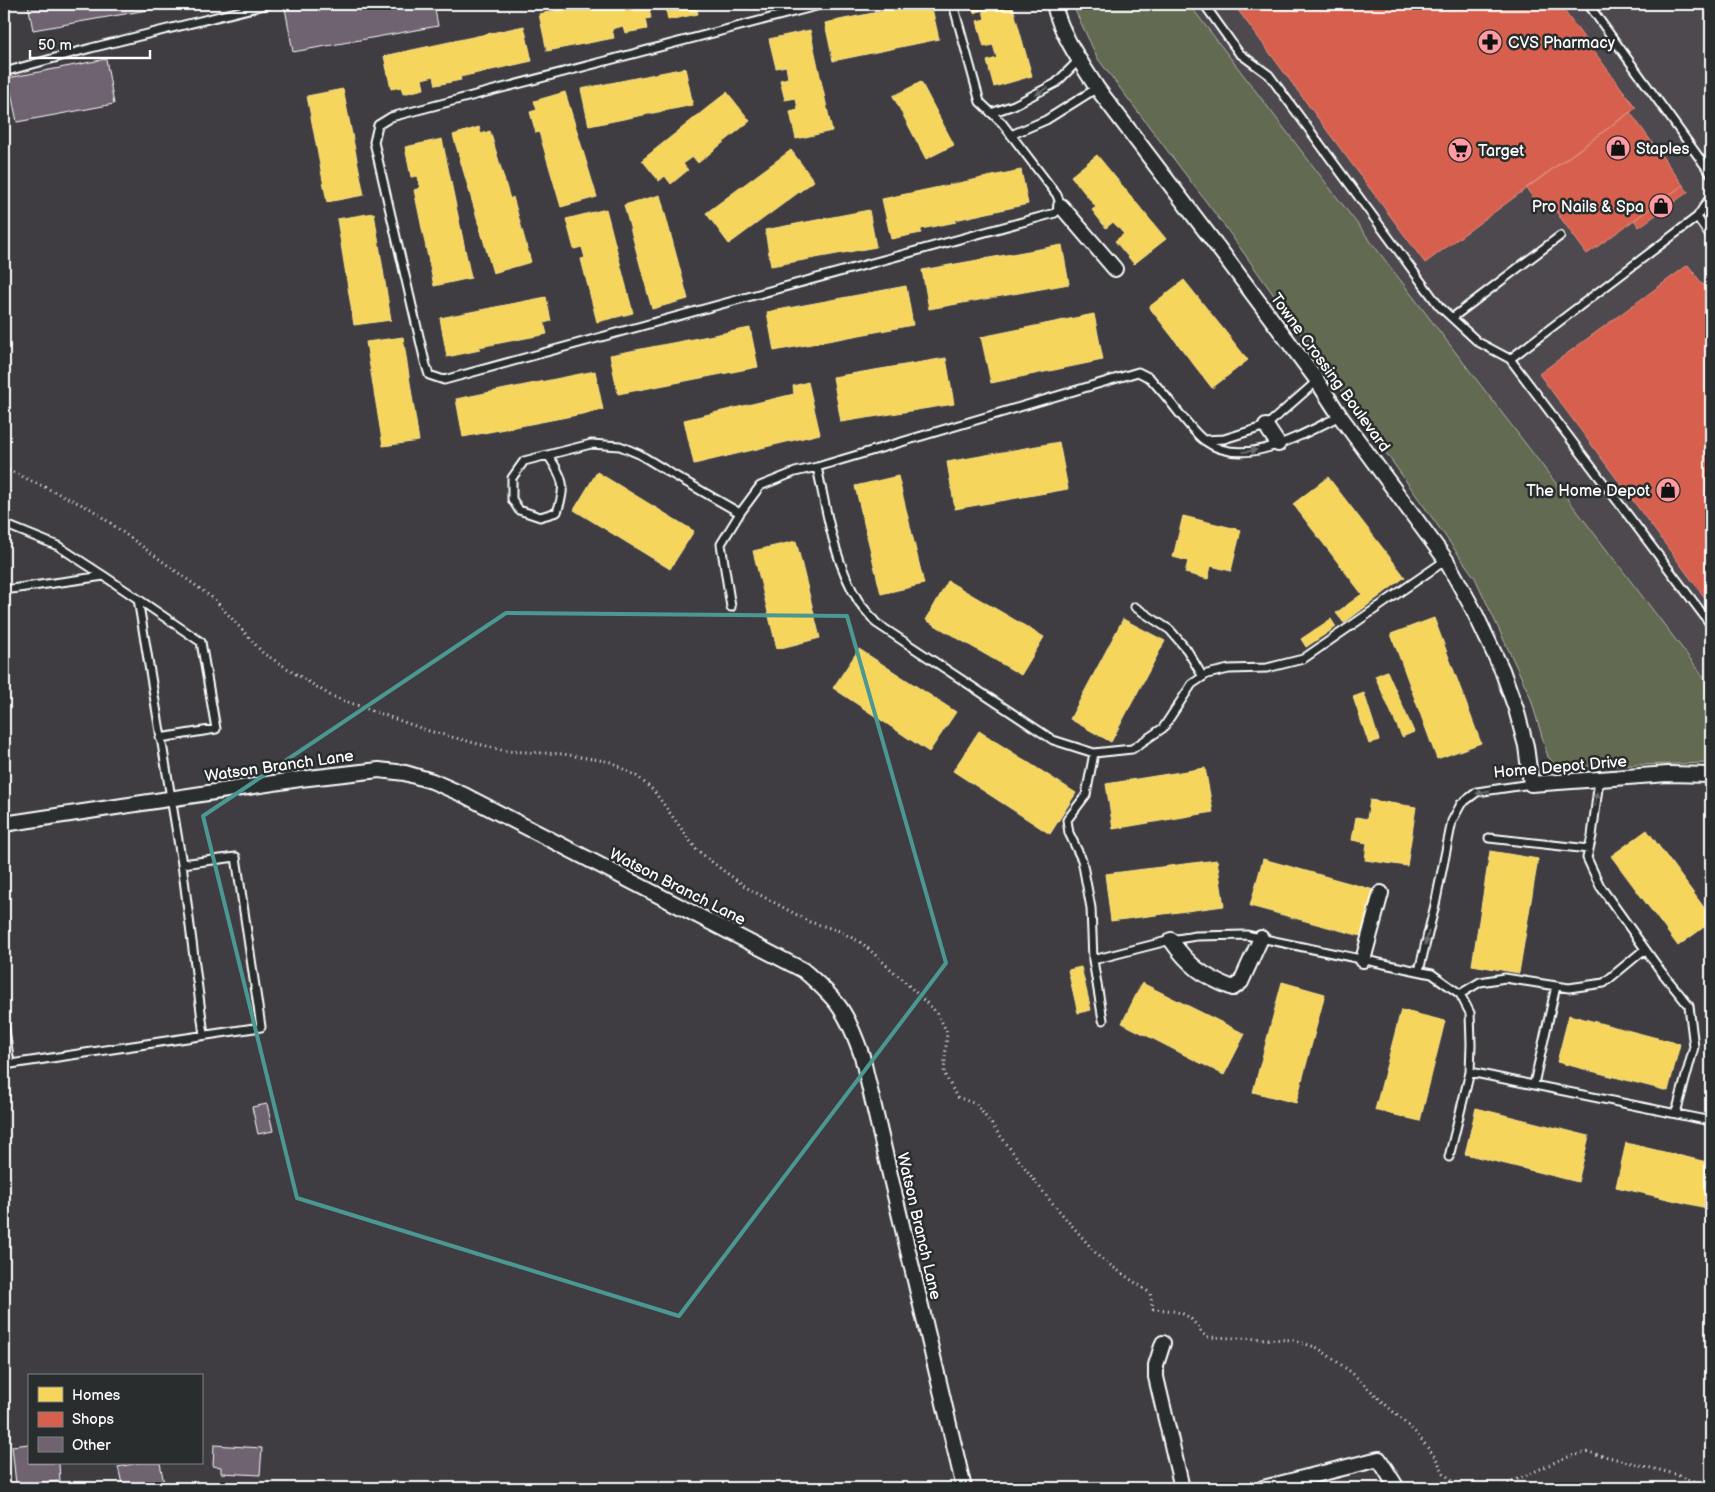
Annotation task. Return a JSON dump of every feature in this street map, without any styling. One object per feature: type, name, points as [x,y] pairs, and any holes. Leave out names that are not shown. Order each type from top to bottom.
[{"type":"street","name":"Towne Crossing Boulevard","points":[[1054,4],[1056,16],[1079,60],[1097,88],[1317,381],[1340,416],[1446,560],[1473,609],[1502,670],[1516,709],[1526,746],[1531,784]]},
{"type":"street","points":[[1061,206],[1115,269]]},
{"type":"street","points":[[1266,426],[1278,444]]},
{"type":"street","name":"Watson Branch Lane","points":[[4,824],[300,779],[379,770],[405,773],[432,781],[464,795],[803,970],[825,989],[841,1008],[853,1029],[862,1056],[964,1488]]},
{"type":"street","name":"Home Depot Drive","points":[[1531,784],[1668,774],[1711,774]]},
{"type":"street","points":[[1363,960],[1381,893]]},
{"type":"street","points":[[1171,940],[1184,959],[1212,980],[1233,988],[1241,982],[1261,938]]},
{"type":"street","points":[[1163,1343],[1156,1365],[1156,1376],[1182,1488]]},
{"type":"street","points":[[1263,1488],[1379,1460],[1397,1488]]},
{"type":"lane","points":[[4,72],[90,48],[269,4]]},
{"type":"lane","points":[[824,4],[391,117],[378,125],[374,142],[429,375],[444,380],[1055,213],[1061,206],[1057,195],[1011,135],[980,102],[953,4]]},
{"type":"lane","points":[[1204,4],[1239,53],[1269,75],[1439,306],[1478,342],[1510,359],[1711,625]]},
{"type":"lane","points":[[1588,4],[1711,174]]},
{"type":"lane","points":[[991,113],[1014,105],[1056,83],[1079,60]]},
{"type":"lane","points":[[1011,135],[1046,120],[1097,88]]},
{"type":"lane","points":[[1510,359],[1697,217],[1711,196]]},
{"type":"lane","points":[[1697,217],[1711,237]]},
{"type":"lane","points":[[1452,318],[1560,236]]},
{"type":"lane","points":[[731,607],[721,544],[740,513],[760,486],[795,472],[1138,372],[1150,378],[1204,440],[1219,450],[1246,453],[1278,444],[1340,416]]},
{"type":"lane","points":[[1204,440],[1224,439],[1266,426],[1317,381]]},
{"type":"lane","points":[[548,455],[561,475],[563,496],[556,512],[540,517],[519,510],[512,498],[512,478],[524,461],[591,444],[620,446],[639,454],[740,513]]},
{"type":"lane","points":[[817,467],[833,541],[846,576],[860,603],[876,623],[1053,740],[1094,753],[1132,749],[1163,728],[1192,684],[1207,674],[1229,669],[1267,668],[1303,659],[1446,560]]},
{"type":"lane","points":[[4,524],[58,546],[201,642],[216,729],[160,738]]},
{"type":"lane","points":[[4,590],[104,576]]},
{"type":"lane","points":[[138,599],[182,864],[204,1035]]},
{"type":"lane","points":[[1135,607],[1170,630],[1187,650],[1203,677]]},
{"type":"lane","points":[[1094,753],[1086,795],[1067,820],[1069,833],[1082,860],[1091,908],[1093,960],[1102,1020]]},
{"type":"lane","points":[[1599,780],[1587,858],[1600,886],[1689,1006],[1694,1047],[1676,1113]]},
{"type":"lane","name":"Home Depot Drive","points":[[1419,971],[1452,821],[1462,804],[1478,792],[1531,784]]},
{"type":"lane","points":[[1489,838],[1589,850]]},
{"type":"lane","points":[[4,1023],[7,1064],[261,1027],[236,857],[182,864]]},
{"type":"lane","points":[[1093,960],[1171,940],[1224,934],[1246,935],[1432,974],[1460,994],[1470,1013],[1472,1044],[1470,1072],[1449,1157]]},
{"type":"lane","points":[[1460,994],[1480,982],[1505,978],[1569,988],[1604,983],[1645,949]]},
{"type":"lane","points":[[1534,1084],[1556,986]]},
{"type":"lane","points":[[1470,1072],[1711,1121]]},
{"type":"path","points":[[1499,1488],[1564,1458],[1588,1452],[1676,1474],[1706,1488]]},
{"type":"highlighted area","points":[[506,613],[847,616],[946,963],[679,1316],[297,1198],[203,816]]},
{"type":"shaded area","points":[[1189,4],[1711,4],[1711,686]]},
{"type":"green space","points":[[1072,4],[1189,4],[1711,686],[1711,763],[1558,767],[1548,757],[1530,696],[1475,578],[1226,228],[1098,59]]},
{"type":"building: Homes","points":[[591,4],[648,4],[651,18],[645,19],[647,29],[625,33],[623,26],[612,29],[614,38],[547,51],[539,14]]},
{"type":"building: Homes","points":[[665,4],[701,4],[696,5],[698,14],[668,20]]},
{"type":"building: Homes","points":[[710,4],[734,4],[711,8]]},
{"type":"building: Homes","points":[[916,4],[931,4],[939,39],[833,61],[825,23]]},
{"type":"building: Homes","points":[[971,4],[1012,4],[1032,76],[994,87],[987,61],[997,58],[993,45],[984,47],[977,21],[985,19],[983,10],[974,13]]},
{"type":"building: Homes","points":[[524,26],[532,61],[460,77],[461,80],[436,85],[434,76],[422,79],[424,89],[403,94],[401,87],[391,89],[384,56]]},
{"type":"building: Homes","points":[[810,30],[832,131],[796,139],[790,112],[798,110],[796,98],[785,100],[780,80],[788,78],[786,66],[776,68],[769,39]]},
{"type":"building: Homes","points":[[685,68],[693,105],[589,126],[581,89]]},
{"type":"building: Homes","points":[[921,82],[954,145],[926,159],[893,96]]},
{"type":"building: Homes","points":[[343,89],[364,195],[327,202],[307,96]]},
{"type":"building: Homes","points":[[565,92],[597,197],[561,207],[539,132],[536,133],[530,112],[537,110],[534,101]]},
{"type":"building: Homes","points":[[727,92],[750,121],[698,163],[693,157],[683,164],[688,170],[671,184],[665,176],[659,181],[642,160]]},
{"type":"building: Homes","points":[[479,127],[481,134],[490,131],[510,199],[513,197],[531,262],[493,273],[453,135]]},
{"type":"building: Homes","points":[[442,139],[471,278],[434,286],[414,190],[420,188],[418,176],[411,177],[405,147]]},
{"type":"building: Homes","points":[[791,150],[814,181],[729,244],[706,213]]},
{"type":"building: Homes","points":[[1097,155],[1166,239],[1134,264],[1115,241],[1124,234],[1113,222],[1106,228],[1092,210],[1096,207],[1071,176]]},
{"type":"building: Homes","points":[[1021,170],[1028,204],[955,220],[956,222],[921,229],[921,233],[891,239],[882,199]]},
{"type":"building: Homes","points":[[660,195],[688,299],[652,309],[624,205]]},
{"type":"building: Homes","points":[[606,209],[633,313],[597,322],[581,259],[585,258],[582,247],[574,249],[566,219]]},
{"type":"building: Homes","points":[[869,210],[876,247],[771,266],[765,230]]},
{"type":"building: Homes","points":[[374,213],[391,320],[354,325],[337,219]]},
{"type":"building: Homes","points":[[1062,245],[1069,284],[929,309],[922,270]]},
{"type":"building: Homes","points":[[1184,280],[1248,360],[1212,388],[1149,307]]},
{"type":"building: Homes","points":[[906,286],[913,325],[774,351],[767,312]]},
{"type":"building: Homes","points":[[546,297],[551,321],[544,323],[547,334],[479,347],[480,350],[447,357],[440,318]]},
{"type":"building: Homes","points":[[1094,314],[1103,360],[991,383],[981,337]]},
{"type":"building: Homes","points":[[750,328],[758,367],[618,394],[610,355]]},
{"type":"building: Homes","points":[[403,337],[419,441],[383,446],[366,342]]},
{"type":"building: Homes","points":[[946,358],[954,404],[841,422],[833,377]]},
{"type":"building: Homes","points":[[595,371],[603,410],[463,437],[456,399]]},
{"type":"building: Homes","points":[[808,382],[820,434],[694,464],[684,420],[794,394],[793,386]]},
{"type":"building: Homes","points":[[1059,442],[1068,489],[955,509],[947,462]]},
{"type":"building: Homes","points":[[597,472],[694,531],[670,569],[574,510]]},
{"type":"building: Homes","points":[[898,476],[924,584],[881,594],[855,486]]},
{"type":"building: Homes","points":[[1328,477],[1405,577],[1344,623],[1336,613],[1362,594],[1293,504]]},
{"type":"building: Homes","points":[[1183,516],[1241,530],[1231,571],[1211,566],[1208,579],[1185,573],[1188,561],[1173,557]]},
{"type":"building: Homes","points":[[796,541],[820,638],[777,649],[753,551]]},
{"type":"building: Homes","points":[[948,581],[1044,637],[1021,675],[926,620]]},
{"type":"building: Homes","points":[[1434,618],[1481,743],[1437,759],[1391,634]]},
{"type":"building: Homes","points":[[1123,619],[1165,641],[1111,742],[1070,719]]},
{"type":"building: Homes","points":[[1331,619],[1336,627],[1306,647],[1301,639]]},
{"type":"building: Homes","points":[[859,649],[956,712],[929,752],[833,688]]},
{"type":"building: Homes","points":[[1387,671],[1414,732],[1402,737],[1375,676]]},
{"type":"building: Homes","points":[[1364,693],[1379,740],[1369,744],[1353,697]]},
{"type":"building: Homes","points":[[979,731],[1076,793],[1050,834],[953,771]]},
{"type":"building: Homes","points":[[1205,768],[1213,812],[1113,829],[1106,784]]},
{"type":"building: Homes","points":[[1370,800],[1416,807],[1407,866],[1365,860],[1367,843],[1352,840],[1356,817],[1367,819]]},
{"type":"building: Homes","points":[[1647,830],[1711,917],[1711,922],[1678,946],[1611,856]]},
{"type":"building: Homes","points":[[1490,851],[1538,859],[1519,973],[1472,965]]},
{"type":"building: Homes","points":[[1263,859],[1374,890],[1361,936],[1250,906]]},
{"type":"building: Homes","points":[[1217,860],[1224,906],[1111,921],[1105,874]]},
{"type":"building: Homes","points":[[1081,967],[1091,1010],[1078,1013],[1068,970]]},
{"type":"building: Homes","points":[[1282,982],[1325,994],[1296,1103],[1253,1092]]},
{"type":"building: Homes","points":[[1142,983],[1245,1034],[1224,1075],[1122,1023]]},
{"type":"building: Homes","points":[[1401,1010],[1445,1021],[1420,1121],[1375,1110]]},
{"type":"building: Homes","points":[[1569,1015],[1680,1044],[1668,1091],[1557,1062]]},
{"type":"building: Homes","points":[[1476,1108],[1589,1136],[1578,1182],[1465,1154]]},
{"type":"building: Homes","points":[[1626,1143],[1711,1163],[1711,1209],[1616,1187]]},
{"type":"building: Shops","name":"Target","points":[[1238,4],[1559,4],[1636,108],[1425,263],[1235,6]]},
{"type":"building: Shops","name":"Staples","points":[[1630,112],[1683,185],[1587,254],[1549,202],[1541,208],[1526,188]]},
{"type":"building: Shops","name":"Pro Nails & Spa","points":[[1683,185],[1688,192],[1639,227],[1634,220]]},
{"type":"building: Shops","name":"The Home Depot","points":[[1688,265],[1703,285],[1711,279],[1711,606],[1539,374]]},
{"type":"building: Other","points":[[28,4],[182,4],[33,30]]},
{"type":"building: Other","points":[[309,4],[434,4],[438,26],[293,52],[285,8]]},
{"type":"building: Other","points":[[106,59],[114,104],[17,122],[8,78]]},
{"type":"building: Other","points":[[267,1104],[273,1131],[258,1134],[252,1107]]},
{"type":"building: Other","points":[[28,1444],[28,1464],[59,1464],[60,1481],[16,1484],[12,1446]]},
{"type":"building: Other","points":[[214,1445],[262,1448],[260,1475],[221,1473],[221,1467],[213,1466]]},
{"type":"building: Other","points":[[133,1464],[160,1464],[165,1488],[123,1488],[118,1467]]},
{"type":"place","name":"CVS Pharmacy","points":[[1490,42]]},
{"type":"place","name":"Staples","points":[[1618,148]]},
{"type":"place","name":"Target","points":[[1460,150]]},
{"type":"place","name":"Pro Nails & Spa","points":[[1661,206]]},
{"type":"place","name":"The Home Depot","points":[[1668,490]]}]
